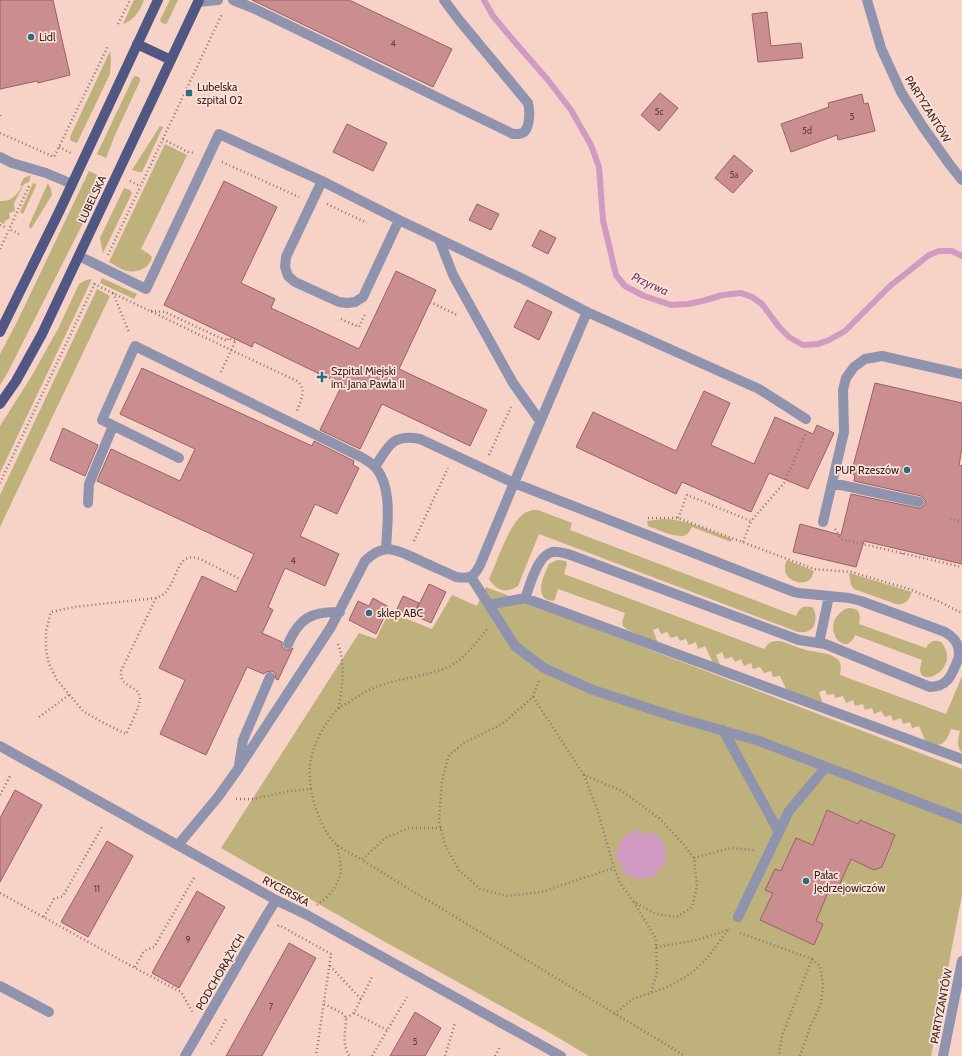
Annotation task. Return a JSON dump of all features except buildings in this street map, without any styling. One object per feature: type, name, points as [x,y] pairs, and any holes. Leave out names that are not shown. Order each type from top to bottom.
[{"type":"main road","points":[[0,332],[72,184],[158,0]]},
{"type":"main road","name":"LUBELSKA","points":[[0,404],[16,381],[42,334],[199,1]]},
{"type":"main road","points":[[137,44],[172,60]]},
{"type":"street","points":[[199,1],[218,0]]},
{"type":"street","points":[[233,0],[254,4],[513,134],[525,132],[530,111],[528,103],[444,0]]},
{"type":"street","name":"PARTYZANTÓW","points":[[867,0],[881,48],[901,92],[923,127],[962,180]]},
{"type":"street","points":[[79,256],[146,289],[219,134],[322,181],[399,220],[525,280],[587,312],[759,389],[806,419]]},
{"type":"street","points":[[0,157],[12,163],[42,171],[72,184]]},
{"type":"street","points":[[322,181],[286,257],[285,267],[288,276],[295,282],[339,302],[355,302],[363,297],[399,220]]},
{"type":"street","points":[[439,239],[453,275],[512,383],[540,421]]},
{"type":"street","points":[[178,845],[218,797],[238,769],[331,627],[365,561],[370,556],[377,551],[386,549],[394,550],[456,577],[471,577],[476,572],[587,312]]},
{"type":"street","points":[[179,458],[102,420],[135,346],[361,457],[375,467],[382,477],[387,500],[386,549]]},
{"type":"street","points":[[823,522],[844,432],[843,390],[846,378],[854,367],[865,359],[882,356],[962,374]]},
{"type":"street","points":[[88,504],[89,484],[113,426]]},
{"type":"street","points":[[375,467],[389,445],[395,440],[412,437],[420,438],[514,483],[794,592],[861,601],[944,632],[952,636],[957,642],[960,657],[951,676],[945,683],[930,687],[825,644],[799,640],[560,552],[552,552],[545,556],[540,562],[525,598]]},
{"type":"street","points":[[832,483],[919,502]]},
{"type":"street","points":[[471,577],[515,646],[544,668],[593,690],[672,716],[759,741],[962,820]]},
{"type":"street","points":[[819,643],[829,596]]},
{"type":"street","points":[[489,605],[525,598],[962,759]]},
{"type":"street","points":[[288,644],[299,624],[311,616],[319,613],[340,612]]},
{"type":"street","points":[[238,769],[244,740],[270,677]]},
{"type":"street","points":[[723,730],[779,832]]},
{"type":"street","name":"RYCERSKA","points":[[0,746],[276,900],[307,915],[561,1056]]},
{"type":"street","points":[[738,917],[789,811],[826,767]]},
{"type":"street","name":"PODCHORĄŻYCH","points":[[185,1056],[276,900]]},
{"type":"street","name":"PARTYZANTÓW","points":[[943,1056],[962,961]]},
{"type":"street","points":[[0,986],[49,1012]]},
{"type":"path","points":[[118,24],[130,0]]},
{"type":"path","points":[[0,483],[222,14]]},
{"type":"path","points":[[0,133],[54,157],[108,46]]},
{"type":"path","points":[[163,139],[188,152],[208,156],[311,203],[325,203],[367,223]]},
{"type":"path","points":[[59,147],[73,154]]},
{"type":"path","points":[[0,249],[42,171],[41,161],[49,155]]},
{"type":"path","points":[[126,180],[140,186]]},
{"type":"path","points":[[0,225],[7,228]]},
{"type":"path","points":[[11,230],[19,234]]},
{"type":"path","points":[[94,284],[297,381],[303,387],[303,391],[293,424]]},
{"type":"path","points":[[112,292],[135,346]]},
{"type":"path","points":[[430,302],[448,311]]},
{"type":"path","points":[[150,311],[165,312],[227,341],[228,338],[236,341],[215,386]]},
{"type":"path","points":[[483,468],[512,402]]},
{"type":"path","points":[[743,542],[751,521],[784,483],[807,430],[806,419]]},
{"type":"path","points":[[407,555],[454,455]]},
{"type":"path","points":[[678,518],[687,496],[751,521]]},
{"type":"path","points":[[646,518],[678,518],[814,569],[850,572],[909,589],[962,613]]},
{"type":"path","points":[[950,519],[962,522]]},
{"type":"path","points":[[823,522],[836,529],[841,539],[962,567]]},
{"type":"path","points":[[156,598],[121,671],[121,676],[124,682],[137,691],[140,697],[139,704],[126,734],[83,711],[57,680],[49,664],[46,651],[46,631],[51,612],[74,607],[156,598],[163,595],[168,590],[183,560],[188,557],[200,559],[242,580]]},
{"type":"path","points":[[315,906],[321,903],[331,892],[339,882],[341,874],[336,845],[322,825],[310,789],[310,765],[316,742],[326,724],[339,708],[366,691],[377,686],[430,673],[450,666],[467,654],[486,630],[500,623]]},
{"type":"path","points":[[331,627],[341,654],[343,665],[339,708]]},
{"type":"path","points":[[39,717],[69,695]]},
{"type":"path","points":[[614,868],[541,892],[508,896],[480,889],[459,870],[445,845],[439,821],[442,781],[449,755],[464,743],[502,724],[533,697],[584,775],[598,812],[620,884],[634,902],[656,939],[657,972],[651,993]]},
{"type":"path","points":[[584,775],[622,791],[660,819],[694,858],[697,886],[692,907],[677,917],[656,914],[634,902]]},
{"type":"path","points":[[0,795],[10,776]]},
{"type":"path","points":[[218,797],[253,799],[290,791],[310,789]]},
{"type":"path","points":[[44,917],[54,898],[63,896],[102,827]]},
{"type":"path","points":[[362,860],[385,838],[409,828],[441,828]]},
{"type":"path","points":[[336,845],[685,1056]]},
{"type":"path","points":[[694,858],[730,848],[770,851]]},
{"type":"path","points":[[135,968],[144,951],[154,947],[194,878]]},
{"type":"path","points":[[0,893],[181,992],[202,1027]]},
{"type":"path","points":[[614,1014],[634,999],[668,987],[692,972],[708,957],[738,917]]},
{"type":"path","points":[[275,932],[279,925],[331,954],[316,1056]]},
{"type":"path","points":[[656,947],[698,940],[729,929],[812,959],[820,966],[823,984],[821,1004],[811,1025],[800,1056]]},
{"type":"path","points":[[297,935],[299,931]]},
{"type":"path","points":[[779,1056],[782,1036],[812,959]]},
{"type":"path","points":[[329,966],[361,999]]},
{"type":"path","points":[[346,1018],[354,1013],[372,977]]},
{"type":"path","points":[[372,1056],[407,997]]},
{"type":"path","points":[[324,1004],[342,1013],[346,1018],[344,1042],[347,1053],[350,1056]]},
{"type":"path","points":[[354,1013],[387,1030]]},
{"type":"path","points":[[208,1046],[213,1043],[228,1015]]},
{"type":"path","points":[[445,1056],[455,1023]]},
{"type":"path","points":[[495,1056],[500,1047]]},
{"type":"shaded area","points":[[134,0],[144,0],[139,11],[134,17],[123,24]]},
{"type":"shaded area","points":[[170,0],[178,0],[167,23],[162,23],[160,20]]},
{"type":"shaded area","points":[[110,51],[110,74],[77,143],[71,141],[70,137]]},
{"type":"shaded area","points":[[135,76],[139,77],[140,81],[106,158],[97,154]]},
{"type":"shaded area","points":[[160,126],[163,127],[142,172],[132,170]]},
{"type":"shaded area","points":[[165,144],[187,155],[141,249],[152,257],[151,261],[143,269],[131,271],[120,269],[109,262]]},
{"type":"shaded area","points":[[89,171],[100,176],[83,223],[0,385],[0,354],[16,324]]},
{"type":"shaded area","points":[[31,175],[29,182],[24,184],[14,203],[15,211],[9,213],[10,218],[5,221],[4,224],[0,222],[0,201],[13,197],[22,186],[20,185],[24,178]]},
{"type":"shaded area","points":[[33,183],[36,184],[36,186],[23,214],[20,212]]},
{"type":"shaded area","points":[[48,183],[52,195],[31,229],[29,225]]},
{"type":"shaded area","points":[[124,188],[130,190],[132,193],[103,253],[100,238]]},
{"type":"shaded area","points":[[102,278],[137,294],[134,299],[100,283]]},
{"type":"shaded area","points":[[92,279],[0,473],[0,426],[33,374],[58,329],[79,284],[86,280]]},
{"type":"shaded area","points":[[97,289],[110,296],[0,527],[0,495]]},
{"type":"shaded area","points":[[538,510],[572,523],[570,530],[796,616],[798,611],[802,608],[806,606],[812,607],[815,612],[814,625],[807,632],[798,632],[539,534],[518,586],[510,590],[499,589],[495,587],[489,579],[503,545],[517,520],[524,513]]},
{"type":"shaded area","points":[[663,519],[690,523],[732,539],[731,542],[692,527],[686,535],[678,536],[648,526],[647,521]]},
{"type":"shaded area","points":[[557,560],[566,561],[567,564],[564,574],[764,649],[770,642],[779,641],[832,656],[840,663],[840,675],[946,714],[962,676],[962,753],[958,745],[960,731],[951,729],[942,744],[931,744],[926,742],[919,726],[912,728],[910,722],[903,724],[901,718],[893,721],[891,715],[885,717],[881,711],[874,714],[872,708],[865,710],[863,704],[855,706],[853,700],[846,703],[843,696],[835,698],[834,694],[827,695],[825,690],[819,692],[823,704],[787,691],[780,676],[773,677],[771,671],[764,673],[760,667],[753,669],[751,663],[744,666],[741,659],[735,662],[732,657],[725,659],[722,652],[716,655],[721,667],[713,663],[705,646],[698,649],[696,642],[689,645],[686,639],[680,641],[677,636],[671,638],[667,632],[661,634],[658,628],[653,630],[658,643],[645,638],[623,626],[622,621],[625,613],[558,589],[553,601],[547,599],[543,596],[541,586],[549,564]]},
{"type":"shaded area","points":[[787,560],[814,571],[809,581],[798,582],[789,577],[786,573],[785,567]]},
{"type":"shaded area","points":[[849,573],[912,592],[907,601],[902,604],[896,604],[854,589],[851,585]]},
{"type":"shaded area","points":[[486,587],[962,769],[962,895],[931,1056],[589,1056],[221,848],[359,633],[376,639],[389,612],[432,629],[452,595],[477,606]]},
{"type":"shaded area","points":[[848,608],[855,609],[859,612],[859,624],[926,648],[932,642],[941,642],[946,651],[947,660],[944,667],[933,676],[927,677],[922,675],[920,670],[922,660],[855,635],[850,642],[845,644],[840,642],[835,636],[833,629],[834,622],[839,614]]},
{"type":"shaded area","points":[[640,830],[642,834],[645,835],[650,831],[659,837],[666,850],[664,866],[658,868],[657,875],[642,879],[634,878],[625,873],[621,870],[622,864],[620,861],[616,860],[618,849],[625,836],[634,831]]},
{"type":"waterway","name":"Przyrwa","points":[[484,0],[493,16],[548,80],[571,110],[591,145],[599,167],[603,220],[616,275],[625,286],[644,296],[671,305],[688,304],[723,295],[741,293],[752,297],[762,304],[779,327],[789,337],[803,345],[818,344],[845,331],[890,286],[929,255],[939,251],[952,251],[962,256]]},
{"type":"place","name":"Lidl","points":[[31,37]]},
{"type":"place","name":"Lubelska szpital 02","points":[[189,93]]},
{"type":"place","name":"Szpital Miejski im. Jana Pawła II","points":[[322,377]]},
{"type":"place","name":"PUP Rzeszów","points":[[907,470]]},
{"type":"place","name":"sklep ABC","points":[[369,613]]},
{"type":"place","name":"Pałac Jędrzejowiczów","points":[[806,881]]}]
